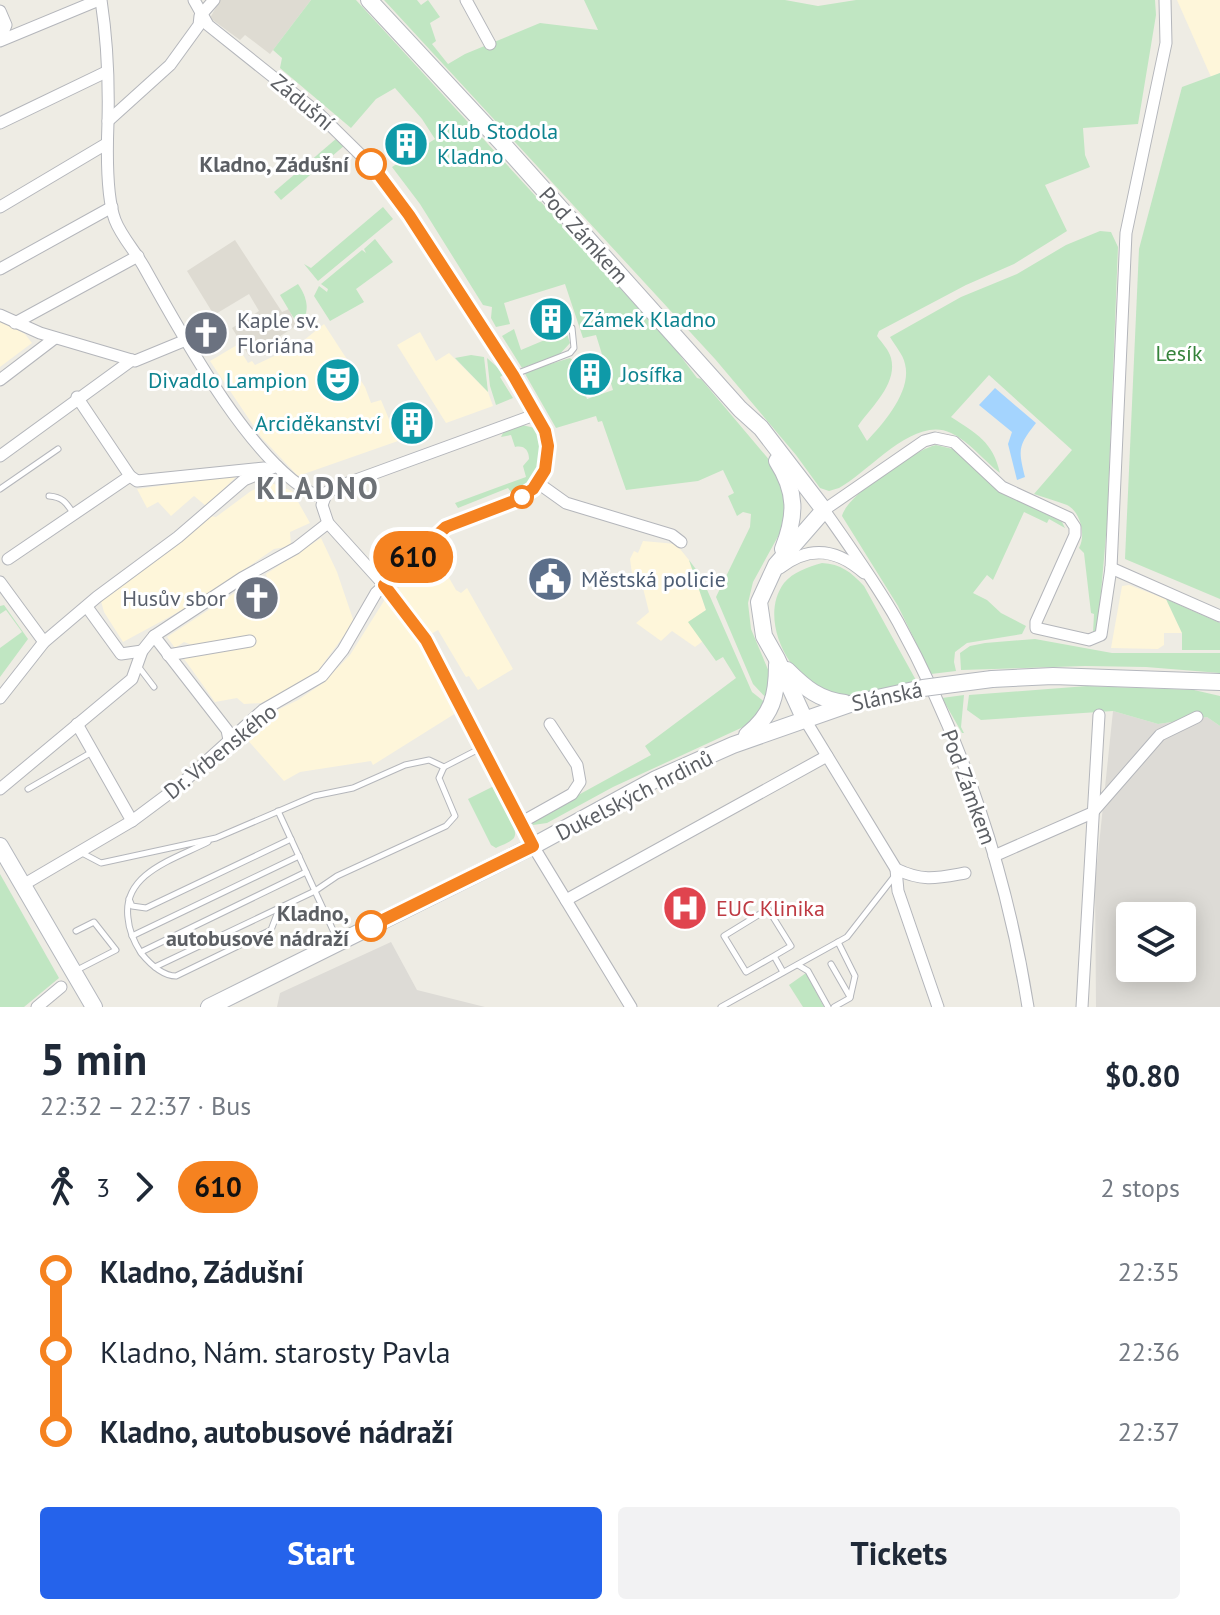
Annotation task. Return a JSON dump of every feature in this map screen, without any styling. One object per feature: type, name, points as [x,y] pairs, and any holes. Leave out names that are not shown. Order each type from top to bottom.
[{"type":"main road","name":"Pod Zámkem","points":[[369,0],[740,409],[761,428],[824,510]]},
{"type":"main road","points":[[740,409],[773,454],[792,490],[795,508],[792,521],[759,602],[764,636],[804,718]]},
{"type":"main road","points":[[772,572],[824,510]]},
{"type":"main road","points":[[777,659],[808,690],[826,701],[850,704]]},
{"type":"main road","points":[[737,744],[764,722],[775,698],[777,659]]},
{"type":"main road","name":"Slánská","points":[[804,718],[923,688],[992,679],[1084,676],[1220,682]]},
{"type":"main road","name":"Dukelských hrdinů","points":[[209,1007],[533,846],[656,779],[804,718]]},
{"type":"main road","points":[[0,846],[94,1007]]},
{"type":"street","points":[[0,40],[100,0],[106,72],[106,144],[115,220],[186,340],[246,430],[295,483],[315,495]]},
{"type":"street","name":"Zádušní","points":[[194,0],[200,16],[208,25],[333,127],[381,175],[537,414],[548,446],[547,462],[538,483]]},
{"type":"street","points":[[108,121],[170,65],[199,25],[200,16],[214,0]]},
{"type":"street","points":[[466,0],[490,44]]},
{"type":"street","points":[[824,510],[924,441],[941,438],[954,442],[1002,487],[1072,521],[1075,535],[1035,624],[1038,629],[1083,639],[1096,639],[1103,632],[1111,568],[1124,246],[1166,43],[1165,0]]},
{"type":"street","points":[[0,11],[6,25],[0,40]]},
{"type":"street","points":[[0,123],[106,72]]},
{"type":"street","points":[[0,207],[106,144]]},
{"type":"street","points":[[0,269],[112,207]]},
{"type":"street","points":[[15,323],[138,256]]},
{"type":"street","points":[[0,315],[55,338],[132,360],[142,360],[186,340]]},
{"type":"street","points":[[0,380],[55,338]]},
{"type":"street","points":[[0,456],[77,397],[132,360]]},
{"type":"street","points":[[77,397],[130,476],[137,481],[277,466]]},
{"type":"street","points":[[537,414],[327,492],[322,505],[328,523],[384,585],[426,640],[533,846],[631,1007]]},
{"type":"street","points":[[0,698],[44,642],[178,537],[244,480],[277,466]]},
{"type":"street","points":[[8,559],[130,476]]},
{"type":"street","points":[[538,483],[566,503],[672,535],[681,542]]},
{"type":"street","name":"Dr. Vrbenského","points":[[23,885],[132,821],[179,786],[263,710],[322,676],[343,650],[376,593],[446,527],[514,501],[538,483]]},
{"type":"street","name":"Pod Zámkem","points":[[824,510],[873,580],[898,623],[942,716],[994,856],[1018,940],[1028,1007]]},
{"type":"street","points":[[0,789],[132,679],[142,651],[154,636],[242,578],[296,548],[328,523]]},
{"type":"street","name":"Pod Zámkem","points":[[772,572],[792,560],[817,552],[845,558],[873,580]]},
{"type":"street","points":[[1111,568],[1220,616]]},
{"type":"street","points":[[2,588],[44,642]]},
{"type":"street","points":[[87,607],[121,654],[142,651]]},
{"type":"street","points":[[154,636],[227,730],[229,740]]},
{"type":"street","points":[[168,655],[250,641]]},
{"type":"street","points":[[1082,1007],[1099,715]]},
{"type":"street","points":[[994,856],[1092,813],[1160,735],[1197,717]]},
{"type":"street","points":[[804,718],[896,869],[898,891],[938,1007]]},
{"type":"street","points":[[77,724],[132,821]]},
{"type":"street","points":[[522,822],[572,794],[580,782],[577,765],[550,724]]},
{"type":"street","points":[[566,900],[827,756]]},
{"type":"street","points":[[896,869],[932,880],[965,873]]},
{"type":"street","points":[[37,1007],[61,987]]},
{"type":"lane","points":[[513,375],[570,353],[574,348],[572,328]]},
{"type":"lane","points":[[0,489],[58,449]]},
{"type":"lane","points":[[49,496],[65,501],[73,514]]},
{"type":"lane","points":[[138,665],[154,687]]},
{"type":"lane","points":[[155,967],[315,891],[337,876],[446,826],[455,816],[439,778],[444,767],[482,747]]},
{"type":"lane","points":[[28,789],[93,751]]},
{"type":"lane","points":[[280,908],[271,930],[176,976],[167,976],[141,952],[132,936],[126,906],[142,877],[216,838],[314,796],[353,788],[413,762],[429,760],[444,767]]},
{"type":"lane","points":[[278,811],[338,942]]},
{"type":"lane","points":[[80,852],[101,863],[216,838]]},
{"type":"lane","points":[[128,898],[132,906],[146,908],[291,839]]},
{"type":"lane","points":[[132,936],[299,856]]},
{"type":"lane","points":[[721,1007],[847,937],[891,883],[896,869]]},
{"type":"lane","points":[[141,952],[306,872]]},
{"type":"lane","points":[[768,909],[791,946],[774,956],[746,972],[724,936],[768,909]]},
{"type":"lane","points":[[73,972],[116,950],[94,922],[76,931]]},
{"type":"lane","points":[[838,942],[855,976],[850,998]]},
{"type":"lane","points":[[774,956],[783,972]]},
{"type":"lane","points":[[831,964],[850,998]]},
{"type":"lane","points":[[797,965],[808,971],[831,1007],[850,998]]},
{"type":"shaded area","points":[[220,0],[311,0],[270,54],[245,35],[240,40],[210,18]]},
{"type":"shaded area","points":[[1177,0],[1220,0],[1220,73],[1211,77]]},
{"type":"shaded area","points":[[235,240],[282,312],[289,309],[296,326],[249,356],[232,328],[259,311],[249,294],[214,315],[187,271]]},
{"type":"shaded area","points":[[0,321],[25,334],[32,343],[0,367]]},
{"type":"shaded area","points":[[324,324],[365,387],[371,403],[381,400],[398,441],[298,476],[261,437],[210,361],[237,345],[248,363],[252,361],[255,365],[298,345]]},
{"type":"shaded area","points":[[420,332],[436,361],[449,353],[488,392],[493,406],[446,423],[397,345]]},
{"type":"shaded area","points":[[238,475],[206,506],[194,496],[171,516],[158,502],[147,508],[137,489]]},
{"type":"shaded area","points":[[266,484],[292,491],[310,523],[290,532],[291,546],[274,549],[197,602],[123,642],[104,612],[101,601],[181,542],[210,516],[216,517],[251,491]]},
{"type":"shaded area","points":[[321,538],[337,572],[354,622],[317,672],[291,688],[261,703],[244,704],[237,698],[215,702],[182,656],[208,643],[192,645],[184,642],[175,648],[167,637],[239,590],[248,618],[276,611],[266,574]]},
{"type":"shaded area","points":[[643,541],[676,544],[689,560],[706,610],[689,622],[703,641],[695,647],[672,631],[661,641],[636,623],[649,612],[643,588],[632,574],[630,559],[634,551],[638,553]]},
{"type":"shaded area","points":[[433,566],[441,579],[448,576],[456,590],[461,593],[467,588],[513,669],[478,690],[469,676],[466,677],[438,630],[431,634],[397,589]]},
{"type":"shaded area","points":[[1129,585],[1166,599],[1182,633],[1164,633],[1164,645],[1158,649],[1111,648],[1122,586]]},
{"type":"shaded area","points":[[387,596],[416,636],[456,713],[373,765],[371,761],[300,772],[284,781],[245,737],[267,715],[323,683],[350,655]]},
{"type":"shaded area","points":[[1113,711],[1158,724],[1207,717],[1220,726],[1220,1007],[1096,1007],[1095,883]]},
{"type":"shaded area","points":[[391,942],[417,990],[485,1007],[277,1007],[280,993]]},
{"type":"green space","points":[[311,0],[356,0],[673,346],[771,462],[789,497],[781,531],[753,582],[748,603],[751,629],[769,672],[768,700],[753,684],[716,597],[750,527],[751,514],[743,512],[737,516],[728,496],[734,493],[723,470],[698,481],[626,490],[602,421],[598,422],[596,416],[556,428],[524,372],[570,358],[575,362],[587,399],[613,390],[596,335],[583,338],[565,284],[504,303],[510,324],[496,327],[491,318],[492,307],[483,305],[420,204],[392,167],[435,139],[422,119],[395,88],[376,99],[351,128],[280,68],[282,58],[273,50]]},
{"type":"green space","points":[[384,0],[417,0],[421,5],[428,0],[440,17],[430,23],[436,41],[432,44],[448,64],[540,23],[598,30],[584,0],[785,0],[818,6],[856,0],[1155,0],[1156,15],[1138,124],[1083,128],[1085,155],[1090,167],[1045,185],[1067,231],[1014,264],[966,285],[879,331],[877,336],[887,349],[892,368],[882,395],[858,426],[867,441],[901,395],[906,374],[904,360],[890,337],[961,297],[1017,274],[1066,245],[1100,231],[1111,232],[1118,247],[1107,524],[1098,627],[1093,633],[1094,614],[1091,613],[1084,553],[1079,548],[1082,537],[1079,519],[1067,505],[1034,494],[1072,450],[989,375],[951,417],[988,446],[1000,473],[958,437],[937,430],[907,438],[839,488],[829,491],[820,488],[715,359]]},
{"type":"green space","name":"Lesík","points":[[1220,73],[1220,599],[1125,559],[1139,249],[1182,87]]},
{"type":"green space","points":[[337,138],[345,145],[281,200],[274,192]]},
{"type":"green space","points":[[383,207],[393,219],[318,281],[304,264],[311,268]]},
{"type":"green space","points":[[375,239],[393,262],[356,289],[364,302],[330,321],[314,296],[319,286],[327,292],[328,289],[321,284],[362,250],[366,253],[364,249]]},
{"type":"green space","points":[[298,284],[306,304],[306,315],[300,324],[280,295]]},
{"type":"green space","points":[[514,329],[521,350],[566,331],[570,343],[559,355],[522,368],[502,336]]},
{"type":"green space","points":[[471,355],[484,357],[488,392],[455,358]]},
{"type":"green space","points":[[487,358],[505,374],[500,377],[513,398],[496,405],[490,386]]},
{"type":"green space","points":[[522,425],[535,428],[542,447],[539,466],[529,482],[513,495],[508,488],[458,508],[455,503],[526,477],[523,466],[529,459],[527,451],[515,447],[511,435],[501,437],[504,431]]},
{"type":"green space","points":[[936,445],[957,450],[1037,509],[1062,522],[1065,528],[1049,519],[1047,523],[1024,512],[993,580],[987,575],[973,593],[1026,626],[1022,634],[967,643],[955,652],[956,671],[931,674],[898,606],[842,516],[846,507],[883,474]]},
{"type":"green space","points":[[689,560],[701,576],[752,692],[767,704],[750,723],[741,728],[613,787],[547,823],[533,825],[531,821],[651,755],[645,746],[736,678],[723,657],[716,661],[688,622],[706,610]]},
{"type":"green space","points":[[822,563],[845,570],[864,586],[917,682],[860,695],[837,695],[812,685],[789,661],[776,629],[774,613],[777,597],[784,583],[792,576]]},
{"type":"green space","points":[[1166,599],[1220,623],[1220,650],[1182,650],[1182,633]]},
{"type":"green space","points":[[4,605],[28,639],[0,677],[0,648],[22,632],[6,610],[0,614],[0,606]]},
{"type":"green space","points":[[1035,639],[1112,653],[1220,653],[1220,673],[1085,666],[961,670],[960,653],[970,646]]},
{"type":"green space","points":[[1087,686],[1194,690],[1220,696],[1220,726],[1207,717],[1158,724],[1113,711],[981,720],[967,710],[969,695]]},
{"type":"green space","points":[[964,695],[961,727],[964,733],[962,733],[942,698]]},
{"type":"green space","points":[[494,786],[515,829],[513,839],[496,848],[491,845],[468,799]]},
{"type":"green space","points":[[0,874],[59,978],[24,1007],[0,1007]]},
{"type":"green space","points":[[806,973],[824,1007],[803,1007],[789,985]]},
{"type":"water","points":[[995,388],[1036,423],[1021,448],[1025,477],[1017,480],[1008,444],[1012,432],[979,405]]},
{"type":"bus line","name":"610","points":[[371,164],[409,215],[513,375],[548,438],[545,470],[533,489],[514,501],[452,523],[384,585],[426,640],[533,846],[371,926]]},
{"type":"place","name":"Klub Stodola Kladno","points":[[406,144]]},
{"type":"place","name":"Kladno, Zádušní","points":[[371,164]]},
{"type":"place","name":"Zámek Kladno","points":[[551,319]]},
{"type":"place","name":"Kaple sv. Floriána","points":[[206,333]]},
{"type":"place","name":"Josífka","points":[[590,374]]},
{"type":"place","name":"Divadlo Lampion","points":[[338,380]]},
{"type":"place","name":"Arciděkanství","points":[[412,423]]},
{"type":"place","name":"Městská policie","points":[[550,579]]},
{"type":"place","name":"Husův sbor","points":[[257,598]]},
{"type":"place","name":"EUC Klinika","points":[[685,908]]},
{"type":"place","name":"Kladno, autobusové nádraží","points":[[371,926]]},
{"type":"district","name":"KLADNO","points":[[318,487]]}]
